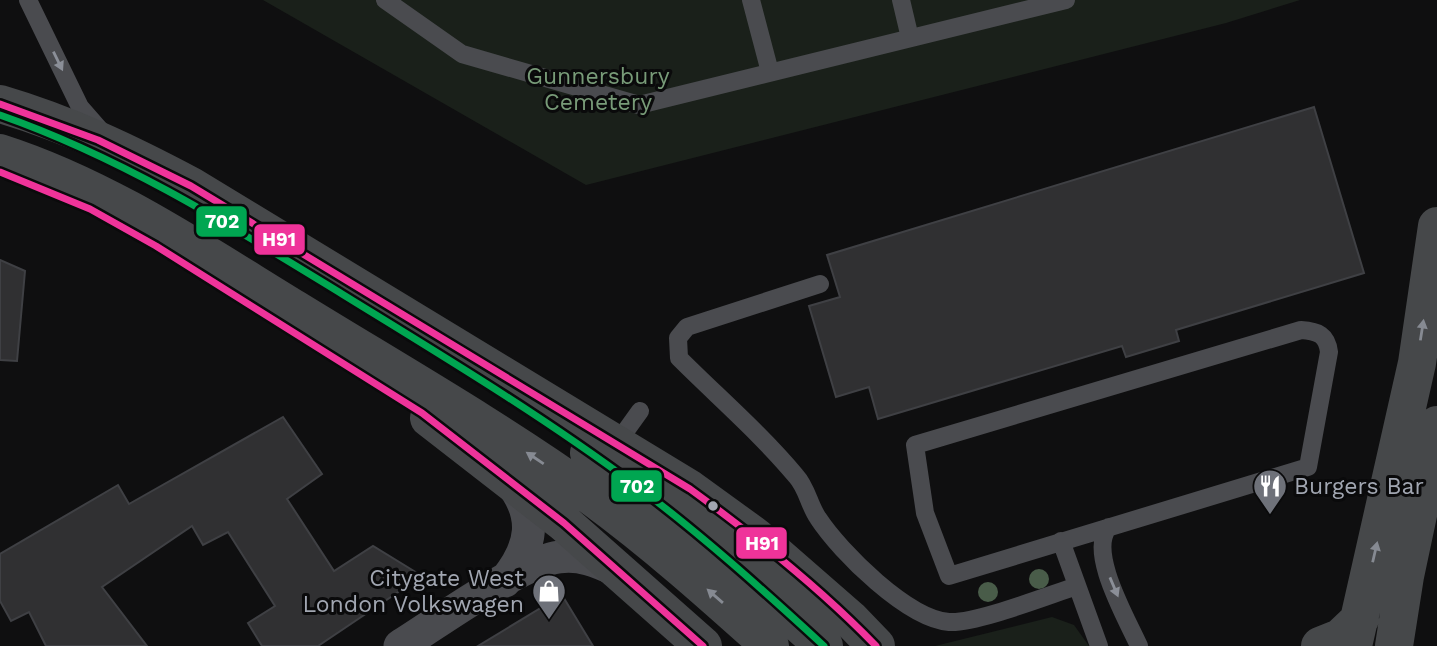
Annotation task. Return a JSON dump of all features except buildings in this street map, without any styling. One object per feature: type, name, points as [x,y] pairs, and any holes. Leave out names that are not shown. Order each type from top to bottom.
[{"type":"highway","points":[[0,104],[44,117],[122,149],[261,228],[617,443],[690,489],[756,537],[850,619],[876,646]]},
{"type":"highway","points":[[0,115],[41,128],[117,160],[188,200],[478,379],[557,430],[676,516],[824,646]]},
{"type":"highway","points":[[0,153],[99,193],[170,232],[482,424],[612,513],[714,595],[770,646]]},
{"type":"highway","points":[[0,172],[90,209],[156,246],[422,413],[507,477],[703,646]]},
{"type":"highway","points":[[1320,646],[1356,632],[1417,363],[1437,226]]},
{"type":"highway","points":[[1394,646],[1405,576],[1437,425]]},
{"type":"street","points":[[505,581],[525,550],[530,520],[519,492],[507,477]]},
{"type":"street","points":[[400,646],[539,562],[577,556],[596,561],[620,573]]},
{"type":"lane","points":[[28,0],[80,107],[122,149]]},
{"type":"lane","points":[[385,0],[462,54],[639,105],[1064,0]]},
{"type":"lane","points":[[751,0],[770,72]]},
{"type":"lane","points":[[901,0],[910,38]]},
{"type":"lane","points":[[820,284],[687,327],[677,338],[679,358],[798,478],[817,517],[836,540],[896,598],[919,614],[935,620],[965,621],[1077,586]]},
{"type":"lane","points":[[1301,330],[1320,333],[1327,341],[1329,352],[1308,467],[1061,541],[949,576],[925,513],[915,445],[1301,330]]},
{"type":"lane","points":[[617,443],[640,411]]},
{"type":"lane","points":[[1109,527],[1102,541],[1104,563],[1139,646]]},
{"type":"lane","points":[[1061,541],[1099,646]]},
{"type":"green space","name":"Gunnersbury Cemetery","points":[[263,0],[1300,0],[1226,23],[586,185]]},
{"type":"green space","points":[[1052,617],[1074,625],[1089,646],[935,646]]},
{"type":"transit line","name":"H91","points":[[0,104],[98,140],[191,186],[690,489],[786,563],[876,646]]},
{"type":"transit line","name":"702","points":[[0,115],[90,152],[176,195],[259,243],[490,386],[563,434],[660,504],[824,646]]},
{"type":"transit line","name":"H91","points":[[0,172],[90,209],[156,246],[422,413],[564,523],[703,646]]},
{"type":"place","name":"Burgers Bar","points":[[1270,516]]},
{"type":"place","name":"Citygate West London Volkswagen","points":[[549,621]]}]
